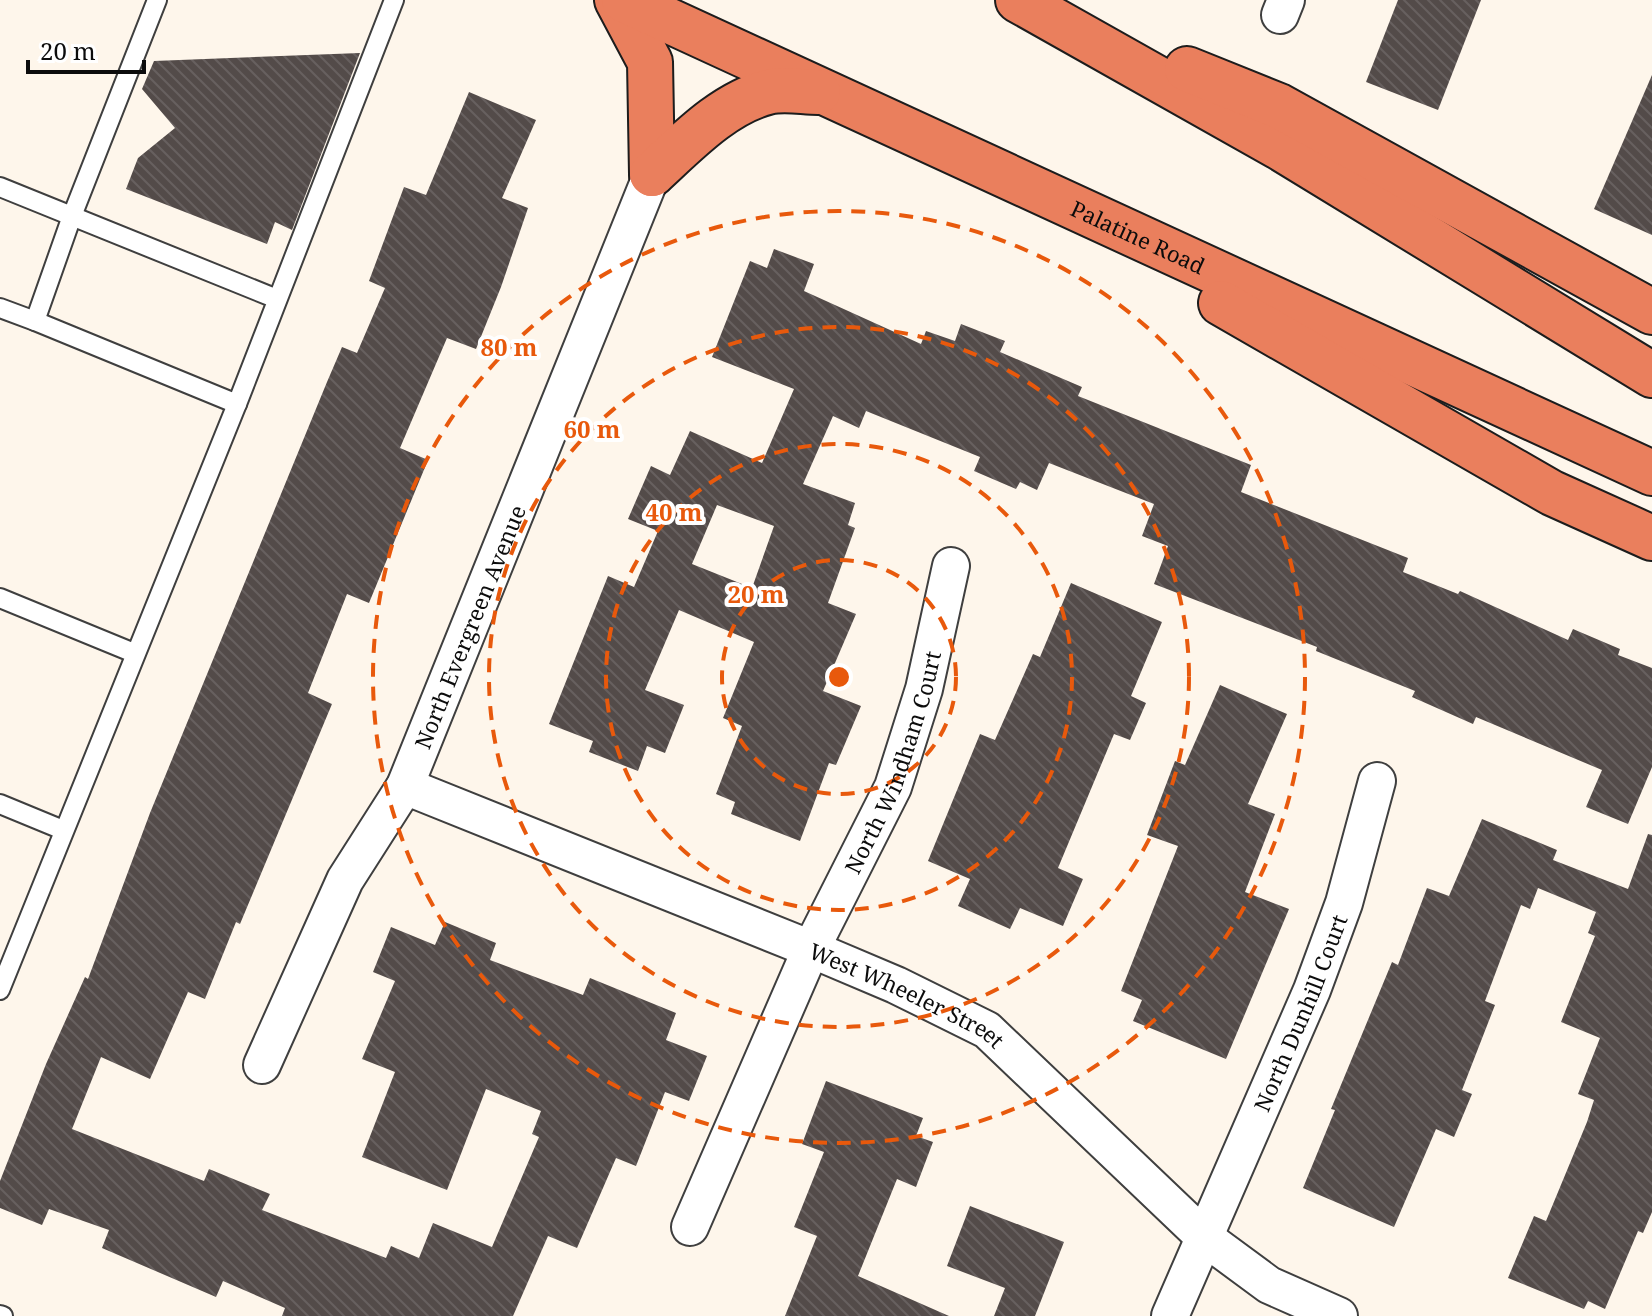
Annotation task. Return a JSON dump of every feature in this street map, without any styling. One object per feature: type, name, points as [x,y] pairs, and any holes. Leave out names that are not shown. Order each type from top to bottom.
[{"type":"highway","points":[[617,0],[650,62],[652,174]]},
{"type":"highway","name":"Palatine Road","points":[[624,0],[1652,473]]},
{"type":"highway","points":[[1020,1],[1279,106],[1652,312]]},
{"type":"highway","points":[[1020,1],[1279,147],[1652,375]]},
{"type":"highway","points":[[652,174],[696,134],[736,106],[770,91],[828,92]]},
{"type":"highway","points":[[973,160],[1552,493],[1652,538]]},
{"type":"street","name":"North Evergreen Avenue","points":[[262,1065],[345,880],[405,786],[652,174]]},
{"type":"street","name":"North Windham Court","points":[[690,1227],[811,949],[893,787],[924,689],[951,566]]},
{"type":"street","name":"North Dunhill Court","points":[[1170,1316],[1312,990],[1344,903],[1377,781]]},
{"type":"street","name":"West Wheeler Street","points":[[405,786],[811,949],[896,985],[987,1030],[1204,1237],[1269,1285],[1339,1316]]},
{"type":"lane","points":[[35,321],[72,216],[157,0]]},
{"type":"lane","points":[[0,990],[237,404],[394,0]]},
{"type":"lane","points":[[0,187],[277,299]]},
{"type":"lane","points":[[0,308],[237,404]]},
{"type":"lane","points":[[0,598],[134,653]]},
{"type":"lane","points":[[0,804],[63,830]]},
{"type":"building","points":[[1398,0],[1481,0],[1438,110],[1366,82]]},
{"type":"building","points":[[360,53],[292,230],[275,222],[267,244],[126,189],[138,158],[175,128],[142,89],[154,61]]},
{"type":"building","points":[[1652,75],[1652,235],[1594,209]]},
{"type":"building","points":[[469,92],[536,120],[502,198],[528,208],[501,287],[476,349],[447,338],[400,448],[428,460],[369,603],[347,594],[308,693],[332,704],[240,924],[236,922],[205,999],[188,992],[150,1079],[101,1057],[72,1129],[204,1181],[209,1169],[270,1194],[262,1210],[386,1258],[391,1246],[419,1258],[433,1223],[492,1247],[539,1137],[532,1134],[541,1111],[486,1089],[447,1190],[362,1157],[395,1072],[362,1059],[395,981],[373,972],[391,927],[435,945],[445,922],[496,943],[490,960],[583,995],[590,978],[676,1013],[666,1040],[707,1056],[689,1101],[665,1092],[636,1166],[616,1158],[577,1248],[548,1236],[513,1316],[282,1316],[285,1308],[223,1281],[216,1297],[102,1248],[109,1230],[49,1209],[42,1225],[0,1208],[0,1181],[46,1064],[85,977],[88,979],[150,813],[342,347],[357,353],[385,288],[369,281],[404,187],[426,195]]},
{"type":"building","points":[[774,249],[814,264],[804,291],[921,344],[926,331],[955,341],[961,324],[1005,341],[1000,352],[1082,387],[1078,396],[1251,465],[1241,492],[1408,558],[1403,572],[1458,594],[1460,591],[1568,640],[1573,629],[1620,649],[1618,655],[1652,668],[1652,767],[1628,824],[1586,807],[1602,770],[1476,717],[1473,724],[1412,697],[1415,691],[1316,651],[1317,647],[1154,584],[1168,546],[1142,536],[1154,504],[1049,463],[1037,490],[1020,482],[1016,489],[974,471],[980,457],[866,411],[859,428],[833,416],[803,484],[855,503],[848,525],[855,528],[828,603],[856,614],[823,691],[861,706],[836,765],[829,763],[800,841],[731,814],[735,802],[716,794],[742,726],[723,718],[754,642],[679,610],[645,690],[684,705],[665,753],[647,746],[638,771],[589,752],[593,741],[549,724],[608,576],[634,587],[658,531],[628,519],[651,466],[670,475],[690,431],[762,463],[794,389],[712,357],[750,261],[767,268]],"holes":[[[717,505],[774,526],[752,588],[692,564]]]},
{"type":"building","points":[[1071,583],[1162,622],[1131,696],[1146,703],[1130,740],[1114,734],[1058,868],[1083,879],[1063,926],[1020,908],[1010,929],[958,906],[970,879],[928,861],[980,734],[995,740],[1033,654],[1040,657]]},
{"type":"building","points":[[1220,685],[1287,714],[1248,804],[1275,814],[1245,892],[1289,909],[1226,1059],[1133,1021],[1142,1000],[1121,991],[1178,846],[1147,835],[1175,761],[1185,765]]},
{"type":"building","points":[[1482,819],[1557,850],[1553,860],[1628,889],[1648,834],[1652,835],[1652,1212],[1643,1233],[1638,1231],[1605,1309],[1588,1301],[1584,1309],[1508,1278],[1534,1216],[1546,1221],[1587,1122],[1594,1100],[1578,1094],[1600,1038],[1561,1022],[1595,936],[1588,933],[1596,912],[1538,888],[1530,909],[1521,905],[1485,1001],[1495,1005],[1462,1090],[1472,1094],[1454,1137],[1436,1129],[1394,1227],[1303,1188],[1335,1110],[1331,1109],[1392,962],[1398,965],[1427,888],[1449,896]]},
{"type":"building","points":[[826,1081],[923,1118],[916,1136],[933,1142],[916,1187],[897,1179],[858,1276],[949,1316],[785,1316],[817,1236],[794,1227],[824,1152],[802,1144]]},
{"type":"building","points":[[970,1206],[1064,1242],[1035,1316],[994,1316],[1005,1288],[947,1266]]}]
